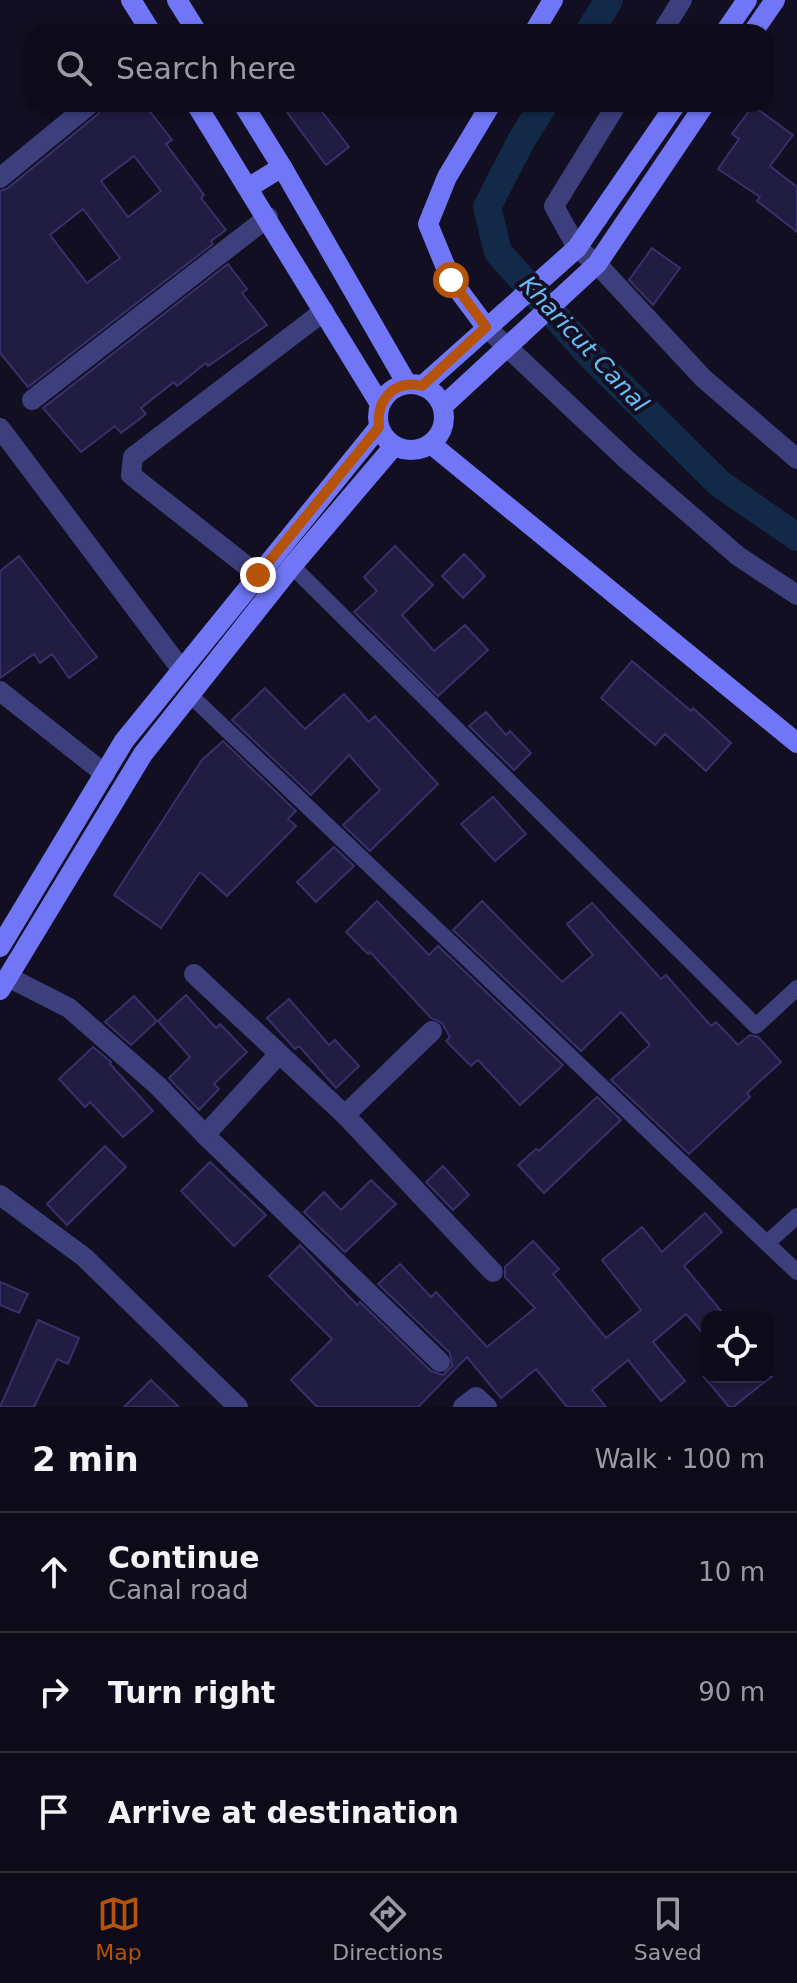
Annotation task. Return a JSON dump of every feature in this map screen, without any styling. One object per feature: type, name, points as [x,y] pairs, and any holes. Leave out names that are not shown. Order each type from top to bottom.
[{"type":"main road","points":[[131,0],[146,24]]},
{"type":"main road","points":[[177,0],[192,24]]},
{"type":"main road","points":[[539,24],[553,0]]},
{"type":"main road","points":[[730,24],[747,0]]},
{"type":"main road","points":[[758,24],[775,0]]},
{"type":"main road","points":[[201,112],[380,404]]},
{"type":"main road","points":[[248,112],[415,385],[437,396],[443,406],[443,427],[431,444],[410,451],[394,446],[383,436],[379,427],[380,404],[387,394],[415,385],[577,248],[670,112]]},
{"type":"main road","points":[[486,112],[447,177],[428,224],[451,280],[493,321]]},
{"type":"main road","points":[[443,406],[597,264],[700,112]]},
{"type":"main road","points":[[248,188],[282,167]]},
{"type":"main road","points":[[0,947],[124,741],[379,427]]},
{"type":"main road","points":[[431,444],[797,743]]},
{"type":"main road","points":[[4,983],[143,754],[292,566],[394,446]]},
{"type":"street","points":[[667,24],[682,0]]},
{"type":"street","points":[[0,178],[80,112]]},
{"type":"street","points":[[612,112],[554,206],[577,248],[597,264],[703,378],[797,459]]},
{"type":"street","points":[[32,400],[268,217]]},
{"type":"street","points":[[258,575],[131,475],[133,457],[324,311]]},
{"type":"street","points":[[493,321],[627,460],[727,547],[797,595]]},
{"type":"street","points":[[0,428],[181,669]]},
{"type":"street","points":[[0,691],[105,774]]},
{"type":"street","points":[[194,974],[345,1115],[493,1272]]},
{"type":"street","points":[[4,983],[69,1008],[158,1086],[440,1362]]},
{"type":"street","points":[[345,1115],[432,1031]]},
{"type":"street","points":[[205,1135],[279,1054]]},
{"type":"street","points":[[0,1195],[84,1257],[238,1407]]},
{"type":"street","points":[[463,1407],[476,1397],[487,1407]]},
{"type":"lane","points":[[292,566],[756,1026],[797,988]]},
{"type":"lane","points":[[189,694],[797,1272]]},
{"type":"lane","points":[[767,1243],[797,1216]]},
{"type":"building","points":[[99,112],[150,112],[172,140],[166,144],[226,230],[211,241],[213,244],[28,387],[0,353],[0,191],[8,188]],"holes":[[[134,156],[161,191],[128,217],[101,181]],[[83,209],[120,258],[87,283],[50,235]]]},
{"type":"building","points":[[287,112],[322,112],[349,147],[326,165]]},
{"type":"building","points":[[748,112],[761,112],[793,135],[770,166],[797,187],[797,232],[757,201],[760,197],[718,169],[739,139],[732,134]]},
{"type":"building","points":[[652,248],[680,268],[653,305],[629,280]]},
{"type":"building","points":[[228,264],[247,289],[242,293],[267,325],[208,366],[206,363],[177,386],[174,382],[141,408],[146,414],[121,433],[115,426],[81,452],[43,408]]},
{"type":"building","points":[[395,546],[433,585],[402,615],[434,651],[465,625],[488,650],[438,696],[354,612],[377,591],[364,577]]},
{"type":"building","points":[[464,554],[485,576],[463,598],[442,576]]},
{"type":"building","points":[[19,556],[97,657],[69,678],[52,654],[40,663],[34,654],[0,678],[0,571]]},
{"type":"building","points":[[632,661],[691,711],[693,708],[731,743],[706,771],[665,734],[655,745],[601,698]]},
{"type":"building","points":[[265,688],[305,729],[344,694],[369,722],[375,716],[438,784],[370,851],[343,825],[380,790],[349,755],[311,795],[232,720]]},
{"type":"building","points":[[486,712],[506,735],[510,731],[531,753],[514,770],[469,726]]},
{"type":"building","points":[[223,741],[296,811],[288,819],[296,826],[227,896],[200,872],[161,928],[114,895],[202,760]]},
{"type":"building","points":[[493,797],[526,834],[495,861],[461,824]]},
{"type":"building","points":[[334,847],[354,866],[316,902],[297,882]]},
{"type":"building","points":[[377,901],[429,955],[438,946],[563,1065],[520,1105],[478,1060],[471,1066],[446,1041],[450,1037],[442,1023],[431,1018],[370,952],[368,954],[346,932]]},
{"type":"building","points":[[482,901],[562,982],[593,955],[567,924],[592,903],[661,979],[666,975],[711,1026],[716,1022],[738,1045],[750,1035],[758,1037],[781,1062],[747,1093],[750,1097],[689,1154],[611,1080],[650,1045],[621,1012],[581,1051],[453,930]]},
{"type":"building","points":[[186,995],[216,1028],[220,1024],[247,1052],[214,1084],[219,1089],[199,1110],[169,1078],[190,1057],[158,1021]]},
{"type":"building","points":[[134,996],[157,1021],[131,1045],[105,1022]]},
{"type":"building","points":[[289,999],[329,1045],[335,1040],[359,1066],[336,1088],[299,1046],[295,1049],[267,1018]]},
{"type":"building","points":[[93,1047],[111,1062],[153,1111],[123,1137],[90,1102],[85,1107],[59,1079]]},
{"type":"building","points":[[597,1097],[621,1120],[544,1193],[518,1165],[536,1149],[539,1151]]},
{"type":"building","points":[[105,1146],[126,1167],[67,1225],[47,1204]]},
{"type":"building","points":[[210,1162],[266,1215],[234,1246],[181,1191]]},
{"type":"building","points":[[443,1166],[469,1195],[453,1210],[426,1182]]},
{"type":"building","points":[[371,1180],[396,1204],[345,1252],[304,1212],[324,1192],[341,1210]]},
{"type":"building","points":[[705,1213],[722,1232],[684,1266],[721,1311],[701,1311],[701,1331],[686,1314],[653,1342],[685,1381],[661,1401],[628,1360],[592,1390],[606,1407],[567,1407],[536,1369],[501,1398],[467,1357],[418,1407],[317,1407],[291,1380],[332,1339],[269,1276],[300,1245],[357,1305],[360,1302],[431,1371],[443,1375],[452,1366],[450,1353],[378,1284],[400,1264],[431,1297],[436,1292],[487,1347],[535,1308],[505,1277],[505,1267],[533,1241],[559,1269],[553,1274],[606,1338],[641,1310],[602,1260],[642,1227],[662,1252]]},
{"type":"building","points":[[0,1282],[28,1294],[19,1313],[0,1305]]},
{"type":"building","points":[[38,1320],[79,1338],[68,1364],[57,1359],[34,1407],[0,1407]]},
{"type":"building","points":[[151,1380],[179,1407],[124,1407]]},
{"type":"building","points":[[709,1383],[763,1383],[733,1407],[729,1407]]},
{"type":"waterway","name":"Kharicut Canal","points":[[594,24],[609,0]]},
{"type":"waterway","name":"Kharicut Canal","points":[[539,112],[487,207],[498,252],[590,355],[720,484],[797,537]]},
{"type":"route","points":[[258,575],[379,427],[380,404],[387,394],[407,384],[422,386],[486,327],[451,280]]}]
